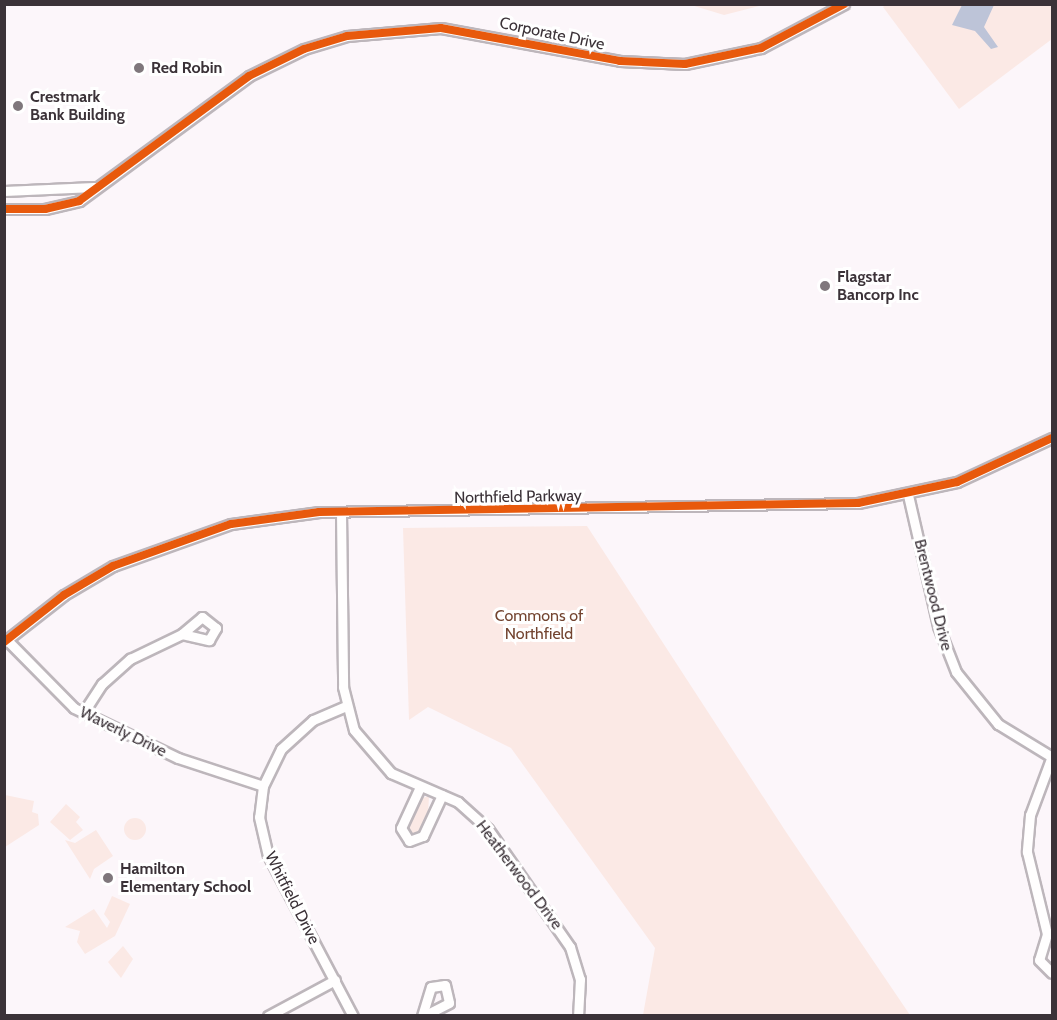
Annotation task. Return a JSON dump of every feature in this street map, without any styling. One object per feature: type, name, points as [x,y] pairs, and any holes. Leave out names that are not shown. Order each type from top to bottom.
[{"type":"street","name":"Corporate Drive","points":[[4,209],[35,210],[80,201],[94,187],[249,76],[304,49],[347,36],[441,28],[620,62],[685,64],[769,45],[844,4]]},
{"type":"street","points":[[4,191],[34,192],[94,187]]},
{"type":"street","points":[[34,192],[35,210]]},
{"type":"street","name":"Northfield Parkway","points":[[6,641],[78,586],[160,545],[264,518],[341,512],[804,507],[908,495],[976,475],[1053,438]]},
{"type":"street","name":"Brentwood Drive","points":[[908,495],[939,626],[956,672],[998,724],[1052,756]]},
{"type":"street","name":"Heatherwood Drive","points":[[341,512],[346,706],[354,730],[375,759],[420,787],[442,795],[488,829],[560,929],[578,968],[578,1016]]},
{"type":"street","points":[[83,713],[120,666],[182,634]]},
{"type":"street","name":"Waverly Drive","points":[[6,641],[58,695],[83,713],[178,758],[263,786]]},
{"type":"street","name":"Whitfield Drive","points":[[346,706],[296,733],[274,759],[263,786],[259,817],[268,855],[353,1016]]},
{"type":"street","points":[[1052,756],[1030,814],[1027,842],[1029,873],[1050,935],[1039,960],[1053,973]]},
{"type":"street","points":[[420,787],[401,828],[409,841],[423,836],[442,795]]},
{"type":"street","points":[[268,1016],[335,980]]},
{"type":"green space","points":[[886,4],[1052,5],[1052,39],[959,109],[883,7]]},
{"type":"green space","points":[[691,5],[763,5],[724,15]]},
{"type":"green space","name":"Commons of Northfield","points":[[587,526],[786,832],[910,1015],[643,1015],[655,948],[511,748],[428,707],[409,720],[403,528]]},
{"type":"green space","points":[[5,795],[34,801],[32,812],[38,814],[39,825],[5,847]]},
{"type":"green space","points":[[429,796],[428,815],[417,834],[410,835],[408,827],[422,798]]},
{"type":"green space","points":[[66,804],[80,817],[76,822],[83,830],[70,840],[50,822]]},
{"type":"green space","points":[[135,818],[143,821],[146,829],[143,837],[135,840],[127,837],[124,829],[127,821]]},
{"type":"green space","points":[[96,830],[113,856],[94,869],[90,879],[65,840],[75,843]]},
{"type":"green space","points":[[112,896],[130,904],[115,936],[85,954],[77,942],[80,931],[65,927],[94,909],[107,928],[110,922],[104,914]]},
{"type":"green space","points":[[123,946],[133,959],[121,978],[108,962]]},
{"type":"water","points":[[962,5],[994,5],[984,27],[998,47],[991,49],[975,31],[952,25]]},
{"type":"cycle path","points":[[4,209],[45,209],[79,201],[249,76],[304,49],[347,36],[441,28],[620,61],[685,64],[761,48],[844,4]]},
{"type":"cycle path","points":[[4,642],[64,595],[113,566],[231,524],[319,512],[858,503],[957,482],[1052,438]]},
{"type":"place","name":"Red Robin","points":[[139,68]]},
{"type":"place","name":"Crestmark Bank Building","points":[[18,106]]},
{"type":"place","name":"Flagstar Bancorp Inc","points":[[825,286]]},
{"type":"place","name":"Hamilton Elementary School","points":[[108,878]]}]
